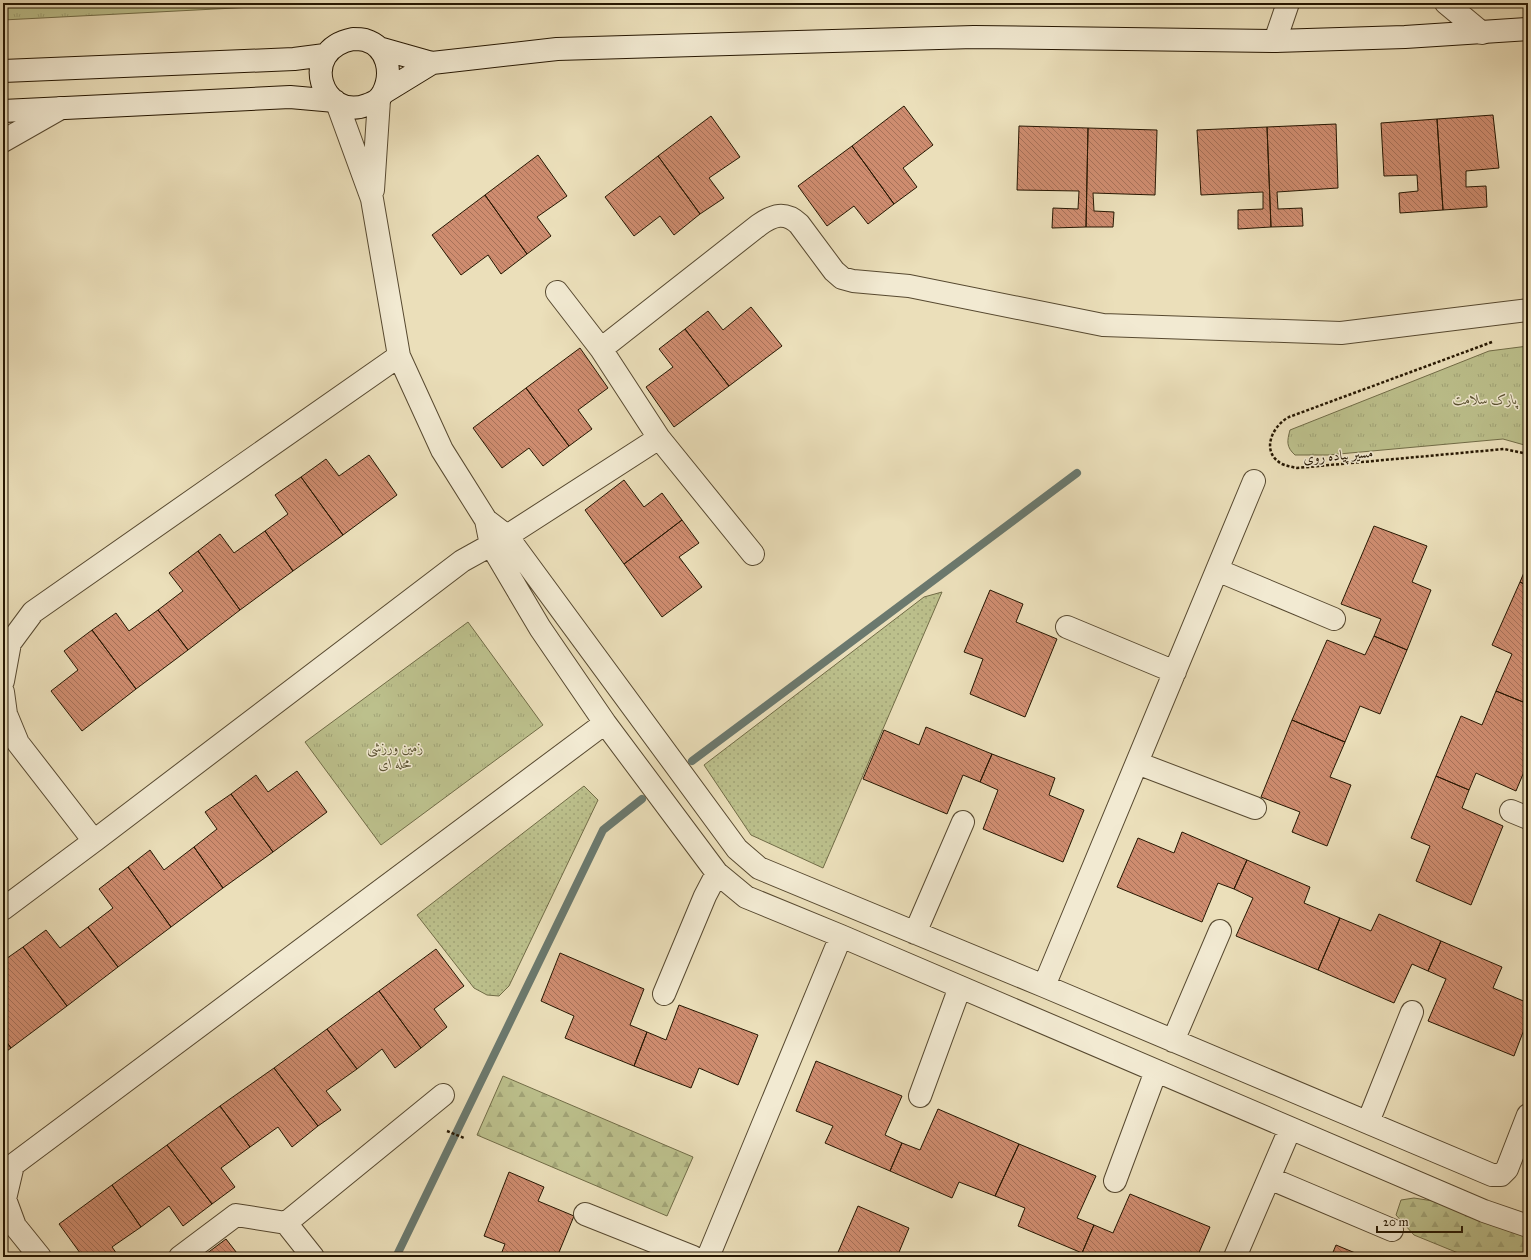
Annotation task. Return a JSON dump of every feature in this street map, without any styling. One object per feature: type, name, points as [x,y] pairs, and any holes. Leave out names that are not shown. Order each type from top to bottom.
[{"type":"street","points":[[1275,41],[1288,3]]},
{"type":"street","points":[[1446,3],[1482,33]]},
{"type":"street","points":[[432,63],[362,107],[351,108],[330,98],[324,89],[320,78],[321,66],[325,55],[342,41],[353,39],[365,40],[379,48],[432,63],[557,49],[966,37],[1275,41],[1405,37],[1528,29]]},
{"type":"street","points":[[372,199],[381,96],[387,86],[389,74],[388,63],[379,48]]},
{"type":"street","points":[[3,71],[294,59],[325,55]]},
{"type":"street","points":[[3,111],[290,97],[336,102]]},
{"type":"street","points":[[336,102],[372,199],[399,356],[442,450],[499,540],[737,849],[758,868],[1044,986],[1368,1122],[1492,1176],[1501,1175],[1507,1169],[1528,1115]]},
{"type":"street","points":[[3,141],[61,108]]},
{"type":"street","points":[[600,349],[760,225],[768,219],[776,216],[793,218],[842,278],[853,281],[909,286],[1104,325],[1341,333],[1528,310]]},
{"type":"street","points":[[557,292],[600,349],[659,438],[753,554]]},
{"type":"street","points":[[3,681],[10,643],[33,612],[399,356]]},
{"type":"street","points":[[3,909],[462,561],[499,540],[659,438]]},
{"type":"street","points":[[1044,986],[1254,481]]},
{"type":"street","points":[[499,540],[540,628],[605,723],[717,873],[746,897],[841,936],[1484,1211],[1528,1226]]},
{"type":"street","points":[[1217,570],[1334,619]]},
{"type":"street","points":[[1067,627],[1175,672]]},
{"type":"street","points":[[3,692],[6,714],[18,742],[94,841]]},
{"type":"street","points":[[40,1257],[16,1226],[5,1199],[8,1169],[605,723]]},
{"type":"street","points":[[1137,763],[1255,808]]},
{"type":"street","points":[[915,933],[963,822]]},
{"type":"street","points":[[664,994],[705,896],[717,873]]},
{"type":"street","points":[[1173,1041],[1220,931]]},
{"type":"street","points":[[585,1214],[706,1256],[841,936]]},
{"type":"street","points":[[920,1096],[960,987]]},
{"type":"street","points":[[1368,1122],[1412,1012]]},
{"type":"street","points":[[1115,1181],[1156,1072]]},
{"type":"street","points":[[286,1223],[443,1095]]},
{"type":"street","points":[[1235,1257],[1290,1129]]},
{"type":"street","points":[[1268,1178],[1392,1230]]},
{"type":"street","points":[[180,1257],[236,1215],[286,1223],[313,1257]]},
{"type":"path","name":"مسیر پیاده روی","points":[[1493,342],[1282,420],[1273,432],[1270,440],[1270,448],[1275,458],[1281,463],[1297,468],[1504,449],[1528,454]]},
{"type":"path","points":[[447,1131],[464,1138]]},
{"type":"green space","points":[[3,3],[331,3],[3,20]]},
{"type":"green space","name":"پارک سلامت","points":[[1528,346],[1528,446],[1503,439],[1328,455],[1295,455],[1290,449],[1288,441],[1290,430],[1489,351]]},
{"type":"green space","points":[[942,592],[823,868],[751,835],[704,765],[924,597]]},
{"type":"green space","name":"زمین ورزشی محله ای","points":[[468,622],[543,725],[381,845],[305,742]]},
{"type":"green space","points":[[584,786],[598,800],[509,986],[499,996],[487,995],[474,988],[417,915]]},
{"type":"green space","points":[[503,1076],[693,1157],[667,1216],[477,1135]]},
{"type":"green space","points":[[1414,1198],[1446,1203],[1528,1234],[1528,1257],[1468,1257],[1414,1235],[1396,1215],[1401,1200]]},
{"type":"building","points":[[904,106],[933,145],[903,168],[917,187],[894,204],[852,146]]},
{"type":"building","points":[[1493,115],[1499,168],[1466,171],[1466,187],[1486,186],[1487,207],[1443,210],[1437,119]]},
{"type":"building","points":[[711,116],[740,157],[709,178],[724,198],[700,214],[658,156]]},
{"type":"building","points":[[1437,119],[1443,210],[1400,213],[1399,193],[1418,191],[1417,175],[1384,176],[1381,123]]},
{"type":"building","points":[[1336,124],[1338,188],[1277,192],[1278,209],[1302,208],[1303,226],[1271,227],[1267,127]]},
{"type":"building","points":[[1019,126],[1088,128],[1086,227],[1052,228],[1053,208],[1078,209],[1079,191],[1017,190]]},
{"type":"building","points":[[1267,127],[1271,227],[1238,229],[1238,210],[1263,209],[1263,192],[1201,195],[1197,130]]},
{"type":"building","points":[[1088,128],[1157,130],[1155,195],[1093,193],[1094,211],[1114,212],[1113,227],[1086,227]]},
{"type":"building","points":[[852,146],[894,204],[868,224],[854,206],[827,226],[798,186]]},
{"type":"building","points":[[538,155],[567,196],[537,217],[551,236],[527,254],[485,195]]},
{"type":"building","points":[[658,156],[700,214],[674,235],[660,216],[634,236],[605,197]]},
{"type":"building","points":[[485,195],[527,254],[501,274],[488,255],[461,275],[432,235]]},
{"type":"building","points":[[751,307],[782,346],[729,386],[685,329],[708,311],[723,330]]},
{"type":"building","points":[[685,329],[729,386],[674,427],[646,387],[673,367],[659,349]]},
{"type":"building","points":[[580,348],[608,388],[578,410],[592,429],[569,446],[526,388]]},
{"type":"building","points":[[526,388],[569,446],[543,466],[529,448],[502,468],[473,428]]},
{"type":"building","points":[[369,455],[397,495],[343,535],[301,477],[326,459],[339,476]]},
{"type":"building","points":[[301,477],[343,535],[293,571],[265,531],[288,514],[275,495]]},
{"type":"building","points":[[624,480],[644,507],[662,493],[682,520],[624,564],[585,510]]},
{"type":"building","points":[[682,520],[699,543],[679,557],[702,587],[662,617],[624,564]]},
{"type":"building","points":[[1374,526],[1427,546],[1412,582],[1431,590],[1407,650],[1374,636],[1381,619],[1341,604]]},
{"type":"building","points":[[265,531],[293,571],[240,610],[198,551],[220,534],[234,553]]},
{"type":"building","points":[[198,551],[240,610],[188,650],[158,610],[183,591],[169,573]]},
{"type":"building","points":[[1528,563],[1528,586],[1520,582]]},
{"type":"building","points":[[1520,582],[1528,586],[1528,704],[1496,691],[1512,654],[1492,645]]},
{"type":"building","points":[[990,590],[1023,604],[1016,622],[1057,639],[1025,717],[970,694],[983,659],[964,652]]},
{"type":"building","points":[[158,610],[188,650],[136,689],[92,630],[116,613],[129,631]]},
{"type":"building","points":[[92,630],[136,689],[82,731],[51,691],[78,670],[64,651]]},
{"type":"building","points":[[1374,636],[1407,650],[1380,714],[1360,706],[1345,742],[1292,720],[1327,640],[1365,655]]},
{"type":"building","points":[[1496,691],[1528,704],[1528,762],[1516,791],[1476,773],[1469,790],[1436,776],[1461,716],[1482,725]]},
{"type":"building","points":[[1292,720],[1345,742],[1330,777],[1351,785],[1327,846],[1292,832],[1300,812],[1261,797]]},
{"type":"building","points":[[926,727],[992,754],[980,782],[963,775],[947,814],[863,779],[884,730],[919,745]]},
{"type":"building","points":[[992,754],[1055,778],[1049,795],[1084,810],[1063,862],[983,829],[998,790],[980,782]]},
{"type":"building","points":[[297,771],[327,812],[273,852],[231,794],[256,775],[268,792]]},
{"type":"building","points":[[1436,776],[1469,790],[1462,808],[1503,826],[1471,905],[1416,881],[1430,846],[1411,838]]},
{"type":"building","points":[[231,794],[273,852],[223,888],[194,847],[217,829],[205,812]]},
{"type":"building","points":[[1182,832],[1247,860],[1234,889],[1218,883],[1202,922],[1117,887],[1138,838],[1174,853]]},
{"type":"building","points":[[194,847],[223,888],[171,927],[128,867],[150,850],[164,870]]},
{"type":"building","points":[[1247,860],[1310,887],[1304,903],[1340,918],[1318,970],[1236,936],[1253,898],[1234,889]]},
{"type":"building","points":[[128,867],[171,927],[118,967],[88,927],[113,908],[99,889]]},
{"type":"building","points":[[1379,914],[1441,941],[1428,971],[1412,964],[1394,1003],[1318,970],[1340,918],[1371,931]]},
{"type":"building","points":[[88,927],[118,967],[67,1006],[23,947],[46,930],[60,948]]},
{"type":"building","points":[[1441,941],[1502,967],[1493,988],[1528,1003],[1528,1019],[1514,1056],[1428,1021],[1446,979],[1428,971]]},
{"type":"building","points":[[23,947],[67,1006],[11,1048],[3,1037],[3,991],[8,987],[3,980],[3,961]]},
{"type":"building","points":[[436,949],[464,986],[434,1009],[447,1027],[421,1048],[379,991]]},
{"type":"building","points":[[560,953],[644,989],[630,1025],[647,1032],[634,1066],[565,1038],[574,1016],[541,1001]]},
{"type":"building","points":[[379,991],[421,1048],[395,1068],[382,1049],[357,1069],[327,1029]]},
{"type":"building","points":[[679,1005],[758,1035],[738,1085],[699,1068],[691,1088],[634,1066],[647,1032],[666,1040]]},
{"type":"building","points":[[327,1029],[357,1069],[326,1091],[341,1110],[318,1126],[274,1068]]},
{"type":"building","points":[[3,1037],[11,1048],[3,1054]]},
{"type":"building","points":[[816,1061],[902,1096],[885,1135],[902,1143],[890,1171],[825,1143],[833,1126],[796,1111]]},
{"type":"building","points":[[274,1068],[318,1126],[292,1147],[278,1127],[250,1147],[220,1106]]},
{"type":"building","points":[[220,1106],[250,1147],[221,1168],[235,1187],[212,1204],[167,1145]]},
{"type":"building","points":[[938,1109],[1019,1144],[995,1196],[959,1182],[952,1198],[890,1171],[902,1143],[920,1150]]},
{"type":"building","points":[[1019,1144],[1096,1176],[1077,1218],[1094,1225],[1082,1253],[1018,1226],[1025,1208],[995,1196]]},
{"type":"building","points":[[167,1145],[212,1204],[183,1226],[169,1206],[141,1227],[112,1185]]},
{"type":"building","points":[[509,1172],[544,1187],[538,1201],[574,1216],[557,1257],[500,1257],[505,1244],[484,1236]]},
{"type":"building","points":[[112,1185],[141,1227],[112,1247],[119,1257],[83,1257],[59,1224]]},
{"type":"building","points":[[1130,1194],[1210,1227],[1197,1257],[1091,1257],[1082,1253],[1094,1225],[1113,1233]]},
{"type":"building","points":[[858,1206],[909,1228],[897,1257],[836,1257]]},
{"type":"building","points":[[226,1239],[240,1257],[202,1257]]},
{"type":"building","points":[[1336,1245],[1365,1257],[1331,1257]]},
{"type":"waterway","points":[[692,761],[1077,473]]},
{"type":"waterway","points":[[396,1257],[603,830],[642,799]]}]
